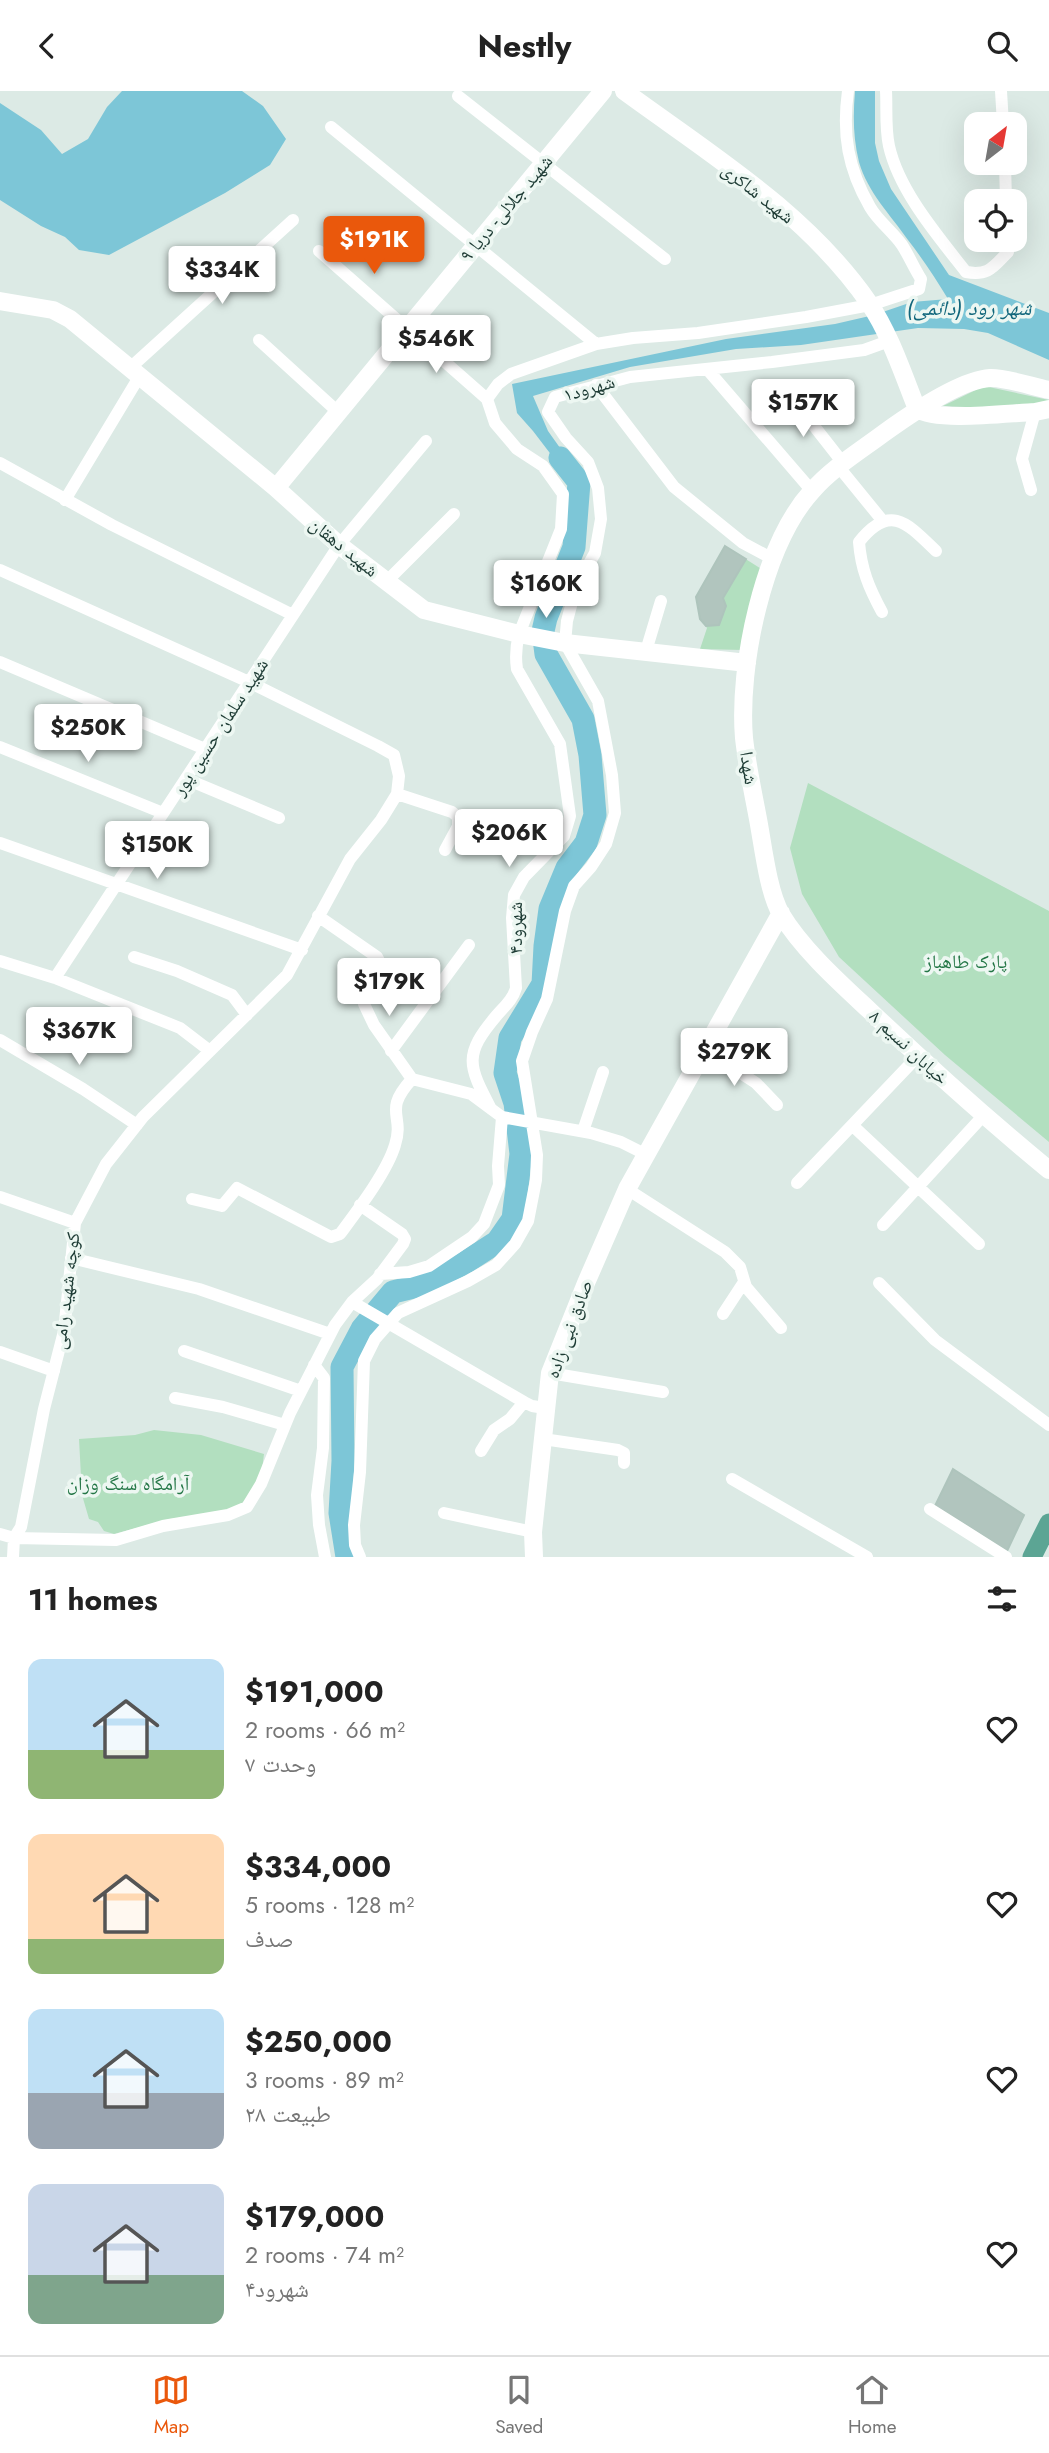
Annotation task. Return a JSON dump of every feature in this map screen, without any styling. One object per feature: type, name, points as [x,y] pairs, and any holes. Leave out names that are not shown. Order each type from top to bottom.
[{"type":"main road","points":[[1032,1557],[1049,1523]]},
{"type":"street","name":"شهید جلالی- دریا ۹","points":[[276,488],[603,91]]},
{"type":"street","name":"شهید شاکری","points":[[624,91],[775,203],[816,240],[872,309],[890,343],[917,409]]},
{"type":"street","points":[[319,251],[487,399],[498,384],[511,374],[596,344],[872,309],[915,291],[921,284],[921,279],[902,245],[871,209],[858,181],[846,147],[845,114],[848,91]]},
{"type":"street","points":[[886,91],[889,147],[915,202],[945,245],[966,272],[978,274],[990,271],[1004,252]]},
{"type":"street","points":[[1002,91],[1003,112]]},
{"type":"street","points":[[458,96],[665,259]]},
{"type":"street","points":[[331,127],[596,344]]},
{"type":"street","points":[[65,499],[134,373],[293,220]]},
{"type":"street","name":"شهید دهقان","points":[[0,301],[62,314],[276,488],[339,545],[425,610],[565,643],[747,663]]},
{"type":"street","points":[[259,340],[338,412]]},
{"type":"street","name":"شهرود۱","points":[[565,643],[567,621],[576,586],[595,553],[601,519],[598,488],[588,462],[566,438],[548,412],[555,397],[631,377],[864,350],[890,343]]},
{"type":"street","points":[[707,369],[812,491]]},
{"type":"street","name":"شهدا","points":[[781,913],[769,871],[746,748],[744,694],[747,663],[771,558],[789,523],[812,491],[841,465],[917,409],[960,388],[991,378],[1049,390]]},
{"type":"street","points":[[596,385],[674,487],[743,543],[771,558]]},
{"type":"street","points":[[789,394],[882,520]]},
{"type":"street","name":"شهرود۴","points":[[487,399],[495,423],[517,449],[543,466],[563,494],[561,529],[516,647],[517,669],[560,744],[570,816],[564,836],[524,877],[514,895],[512,918],[516,988],[513,997],[480,1035],[472,1062],[472,1071],[491,1109]]},
{"type":"street","points":[[917,409],[925,414],[945,415],[1042,410],[1022,459],[1031,490]]},
{"type":"street","name":"شهید سلمان حسین پور","points":[[55,978],[339,545],[426,441]]},
{"type":"street","points":[[0,463],[293,615]]},
{"type":"street","points":[[387,581],[454,514]]},
{"type":"street","points":[[882,612],[865,579],[859,542],[870,528],[882,520],[897,520],[936,551]]},
{"type":"street","points":[[0,570],[249,682],[394,755],[399,776],[397,794],[452,812],[458,817],[458,825],[445,850]]},
{"type":"street","points":[[646,651],[661,601]]},
{"type":"street","points":[[360,1557],[355,1545],[354,1525],[360,1472],[364,1361],[375,1339],[388,1323],[413,1305],[468,1281],[496,1265],[515,1244],[528,1221],[533,1201],[537,1155],[522,1061],[547,999],[565,911],[574,885],[591,867],[606,844],[615,813],[612,775],[598,702],[565,643]]},
{"type":"street","points":[[0,662],[205,749]]},
{"type":"street","points":[[0,747],[163,813]]},
{"type":"street","points":[[186,779],[279,818]]},
{"type":"street","name":"کوچه شهید رامی","points":[[13,1557],[14,1538],[21,1527],[44,1409],[64,1331],[75,1223],[106,1164],[137,1125],[287,975],[349,859],[381,820],[397,794]]},
{"type":"street","points":[[0,843],[302,950]]},
{"type":"street","points":[[318,916],[377,957],[384,971],[378,983],[368,993],[364,1004],[374,1025],[412,1079],[471,1094],[502,1117],[583,1131],[621,1142],[647,1154],[781,913]]},
{"type":"street","name":"خیابان نسیم ۸","points":[[781,913],[822,965],[983,1116],[1049,1170]]},
{"type":"street","points":[[391,1051],[469,945]]},
{"type":"street","points":[[134,957],[177,971],[232,995],[247,1015]]},
{"type":"street","points":[[0,961],[55,978],[180,1028],[210,1051]]},
{"type":"street","points":[[0,1040],[83,1089],[137,1125]]},
{"type":"street","points":[[705,1050],[756,1083],[777,1105]]},
{"type":"street","points":[[797,1183],[918,1056]]},
{"type":"street","points":[[583,1131],[603,1072]]},
{"type":"street","points":[[192,1199],[222,1206],[237,1188],[331,1237],[340,1234],[396,1144],[395,1105],[399,1093],[412,1079]]},
{"type":"street","points":[[883,1225],[983,1116]]},
{"type":"street","points":[[380,1275],[409,1272],[429,1266],[472,1237],[484,1224],[499,1185],[502,1117]]},
{"type":"street","points":[[852,1125],[979,1244]]},
{"type":"street","name":"صادق نبی زاده","points":[[534,1557],[533,1532],[550,1373],[627,1189],[647,1154]]},
{"type":"street","points":[[627,1189],[725,1252],[740,1267],[744,1282],[781,1328]]},
{"type":"street","points":[[0,1197],[75,1223]]},
{"type":"street","points":[[0,1534],[14,1538],[116,1539],[228,1515],[247,1507],[261,1484],[285,1425],[330,1334],[352,1302],[380,1275],[405,1239],[402,1234],[360,1205]]},
{"type":"street","points":[[71,1258],[199,1290],[330,1334]]},
{"type":"street","points":[[723,1314],[744,1282]]},
{"type":"street","points":[[879,1283],[935,1340],[1049,1425]]},
{"type":"street","points":[[352,1302],[524,1402],[545,1408]]},
{"type":"street","points":[[184,1351],[301,1391]]},
{"type":"street","points":[[0,1352],[54,1371]]},
{"type":"street","points":[[314,1365],[324,1378],[323,1448],[317,1495],[325,1557]]},
{"type":"street","points":[[550,1373],[663,1392]]},
{"type":"street","points":[[175,1398],[223,1407],[285,1425]]},
{"type":"street","points":[[481,1451],[495,1430],[510,1419],[524,1402]]},
{"type":"street","points":[[543,1439],[618,1450],[624,1453],[624,1463]]},
{"type":"street","points":[[732,1479],[867,1557]]},
{"type":"street","points":[[930,1509],[1006,1557]]},
{"type":"street","points":[[444,1513],[533,1532]]},
{"type":"green space","points":[[984,386],[1049,402],[988,408],[943,406]]},
{"type":"green space","points":[[725,546],[763,570],[743,650],[700,649],[707,628],[700,619],[696,597]]},
{"type":"green space","name":"پارک طاهباز","points":[[808,783],[1049,911],[1049,1142],[945,1055],[839,957],[802,894],[790,848]]},
{"type":"green space","name":"آرامگاه سنگ وزان","points":[[154,1430],[201,1435],[264,1454],[262,1470],[248,1498],[237,1507],[215,1513],[170,1519],[114,1534],[104,1531],[98,1522],[89,1519],[82,1495],[79,1439],[135,1435]]},
{"type":"water","points":[[122,91],[242,91],[263,106],[286,139],[270,165],[225,193],[109,255],[79,250],[65,237],[41,226],[0,200],[0,103],[41,130],[62,154],[88,139],[107,107]]},
{"type":"water","name":"شهر رود (دائمی)","points":[[855,91],[875,91],[875,143],[879,161],[891,189],[949,275],[1049,313],[1049,360],[988,333],[964,329],[918,328],[801,345],[736,349],[630,367],[533,396],[548,431],[585,483],[572,482],[517,413],[512,384],[726,339],[835,324],[912,302],[948,299],[863,173],[855,135]]},
{"type":"building","points":[[725,546],[746,559],[723,598],[726,606],[719,625],[706,626],[700,619],[696,597]]},
{"type":"building","points":[[953,1469],[1024,1515],[1007,1551],[935,1506]]},
{"type":"waterway","points":[[347,1557],[340,1513],[343,1461],[342,1367],[362,1329],[393,1292],[426,1284],[466,1262],[497,1242],[513,1219],[521,1154],[515,1103],[505,1073],[510,1038],[543,984],[550,909],[567,868],[586,843],[595,815],[590,755],[583,719],[546,654],[543,631],[574,547],[579,482],[560,458]]}]
